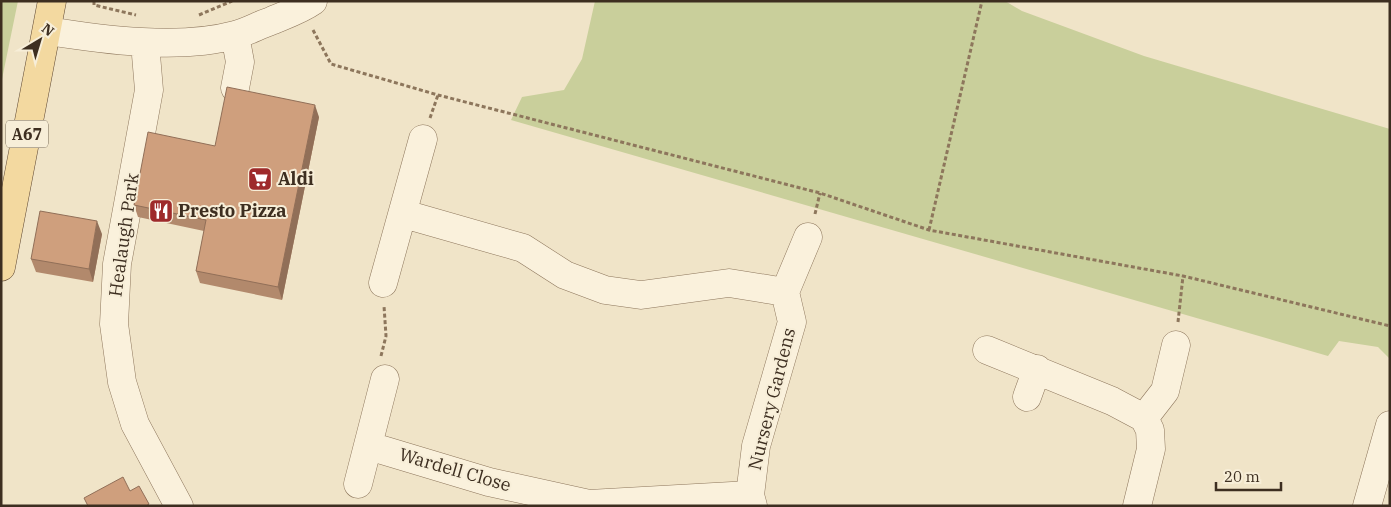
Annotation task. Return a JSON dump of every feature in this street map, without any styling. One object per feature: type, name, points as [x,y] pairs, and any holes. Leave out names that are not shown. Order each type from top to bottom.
[{"type":"main road","name":"A67","points":[[1,267],[48,31],[52,1]]},
{"type":"street","points":[[48,31],[95,39],[145,43],[195,40],[235,35],[307,5]]},
{"type":"street","points":[[234,88],[240,62],[235,35]]},
{"type":"street","name":"Healaugh Park","points":[[145,43],[149,90],[117,264],[114,324],[122,382],[135,424],[179,506]]},
{"type":"street","points":[[383,283],[424,138]]},
{"type":"street","points":[[404,214],[523,248],[565,275],[605,290],[642,295],[729,283],[785,292],[808,237]]},
{"type":"street","name":"Nursery Gardens","points":[[752,500],[756,446],[792,322],[785,292]]},
{"type":"street","points":[[1144,418],[1165,391],[1176,344]]},
{"type":"street","points":[[987,350],[1112,401],[1144,418],[1150,430],[1151,449],[1137,506]]},
{"type":"street","points":[[1027,397],[1037,369]]},
{"type":"street","points":[[358,484],[385,379]]},
{"type":"street","points":[[1367,506],[1387,442]]},
{"type":"street","name":"Wardell Close","points":[[369,446],[489,482],[589,504],[752,500]]},
{"type":"path","points":[[94,1],[94,5],[140,16]]},
{"type":"path","points":[[197,16],[232,1]]},
{"type":"path","points":[[929,230],[982,1]]},
{"type":"path","points":[[307,5],[331,64],[438,95],[820,193],[929,230],[1184,276],[1390,326]]},
{"type":"path","points":[[1176,344],[1184,276]]},
{"type":"path","points":[[383,283],[386,336],[377,371],[385,379]]},
{"type":"green space","points":[[1,1],[18,1],[1,84]]},
{"type":"green space","points":[[595,1],[1005,1],[1022,11],[1144,56],[1390,129],[1390,359],[1378,347],[1339,341],[1328,356],[511,120],[522,97],[564,90],[582,59]]},
{"type":"building","points":[[227,87],[315,105],[278,287],[196,271],[206,220],[134,205],[148,132],[215,146]]},
{"type":"building","points":[[40,211],[97,221],[89,269],[31,259]]},
{"type":"building","points":[[123,477],[130,491],[139,486],[149,504],[146,506],[88,506],[84,498]]},
{"type":"place","name":"Aldi","points":[[260,179]]},
{"type":"place","name":"Presto Pizza","points":[[161,211]]}]
